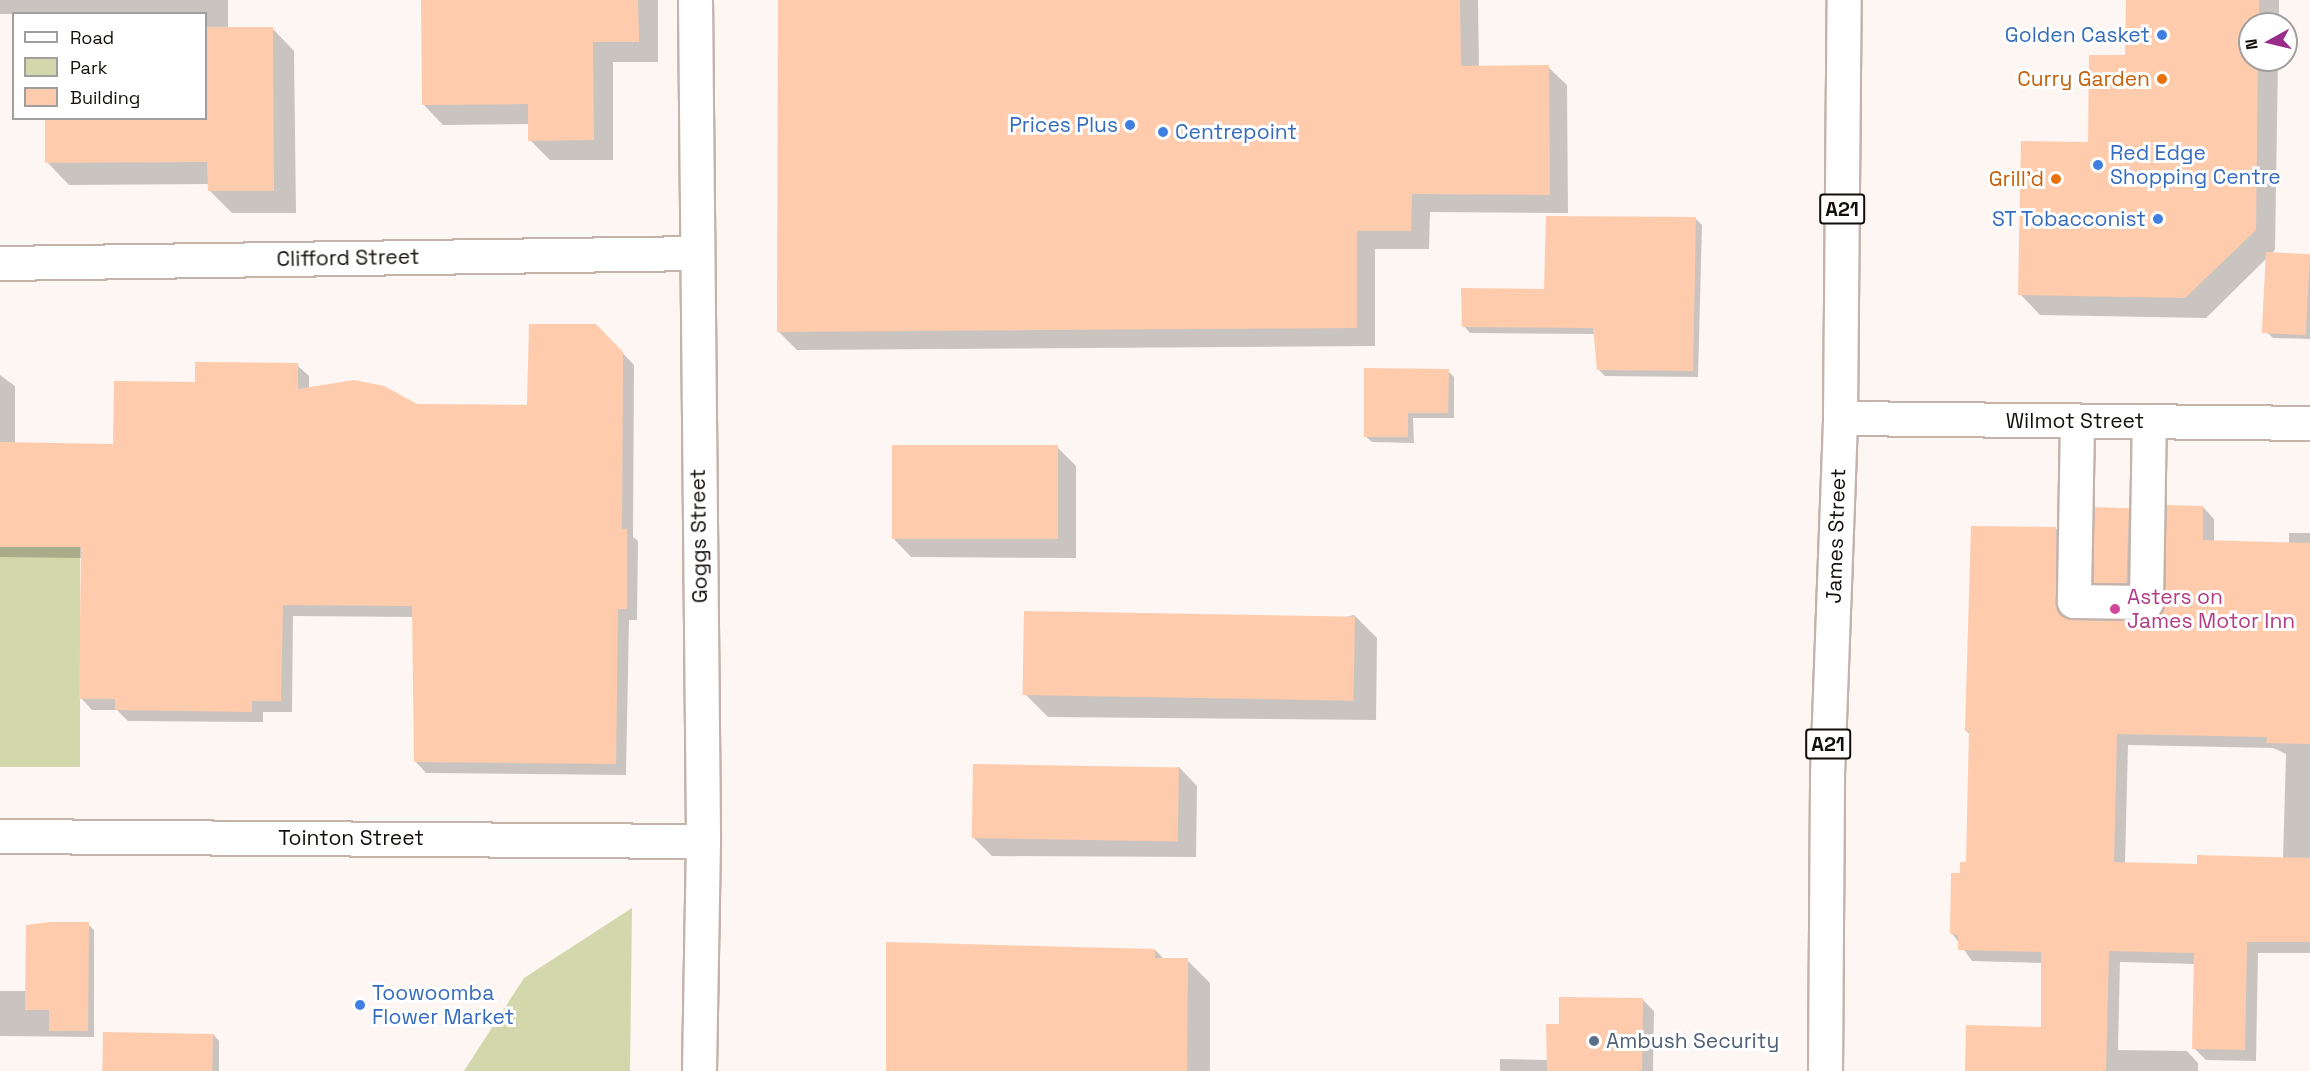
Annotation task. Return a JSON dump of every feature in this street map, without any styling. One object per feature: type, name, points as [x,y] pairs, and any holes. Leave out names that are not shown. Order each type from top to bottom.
[{"type":"main road","name":"Goggs Street","points":[[695,0],[703,841],[699,1071]]},
{"type":"main road","name":"James Street","points":[[1825,1071],[1827,775],[1840,418],[1844,0]]},
{"type":"main road","name":"Clifford Street","points":[[0,263],[696,253]]},
{"type":"main road","name":"Wilmot Street","points":[[1840,418],[2310,423]]},
{"type":"main road","points":[[2077,421],[2073,601],[2146,602],[2149,421]]},
{"type":"main road","name":"Tointon Street","points":[[0,836],[703,841]]},
{"type":"green space","points":[[0,547],[80,547],[80,767],[0,767]]},
{"type":"green space","points":[[632,908],[630,1071],[464,1071],[524,978]]},
{"type":"building","points":[[421,0],[638,0],[639,42],[593,42],[594,140],[528,141],[528,104],[422,105]]},
{"type":"building","name":"Centrepoint","points":[[778,0],[1460,0],[1461,66],[1549,65],[1550,195],[1412,194],[1411,231],[1357,231],[1357,328],[777,332]]},
{"type":"building","points":[[2126,0],[2259,0],[2259,12],[2238,12],[2238,72],[2258,72],[2256,230],[2185,298],[2018,295],[2021,141],[2088,142],[2089,55],[2125,55]]},
{"type":"building","points":[[207,27],[273,27],[274,191],[208,191],[207,162],[45,163],[45,120],[207,120]]},
{"type":"building","points":[[1546,216],[1696,217],[1693,371],[1597,370],[1593,328],[1462,327],[1461,288],[1544,289]]},
{"type":"building","points":[[2266,252],[2310,254],[2306,335],[2262,333]]},
{"type":"building","points":[[529,324],[596,324],[623,352],[622,529],[627,529],[627,609],[618,609],[616,764],[414,762],[412,606],[283,605],[281,701],[252,701],[252,712],[115,710],[115,699],[79,699],[81,547],[0,547],[0,442],[113,444],[114,381],[195,382],[195,362],[298,363],[298,389],[354,380],[384,386],[417,404],[527,405]]},
{"type":"building","points":[[1364,368],[1449,369],[1448,413],[1408,413],[1408,437],[1364,437]]},
{"type":"building","points":[[892,445],[1058,445],[1058,539],[892,539]]},
{"type":"building","points":[[2166,505],[2203,506],[2203,540],[2310,543],[2310,744],[2266,743],[2267,737],[2117,734],[2114,862],[2197,864],[2197,855],[2310,858],[2310,942],[2247,942],[2245,1050],[2192,1049],[2194,953],[2109,951],[2106,1071],[1965,1071],[1966,1025],[2041,1027],[2041,952],[1958,950],[1958,935],[1950,934],[1951,873],[1960,873],[1960,862],[1966,862],[1969,731],[1965,731],[1971,526],[2056,527],[2058,611],[2074,620],[2146,621],[2156,618],[2165,603]]},
{"type":"building","points":[[2094,507],[2129,508],[2126,584],[2091,583]]},
{"type":"building","points":[[1024,611],[1355,617],[1353,701],[1023,695]]},
{"type":"building","points":[[973,764],[1179,768],[1178,842],[972,838]]},
{"type":"building","points":[[50,922],[89,922],[88,1031],[49,1031],[49,1010],[25,1010],[26,925]]},
{"type":"building","points":[[886,942],[1155,949],[1155,958],[1188,958],[1187,1071],[886,1071]]},
{"type":"building","name":"Ambush Security","points":[[1559,997],[1643,998],[1642,1071],[1547,1071],[1546,1024],[1559,1024]]},
{"type":"building","points":[[103,1032],[213,1034],[212,1071],[102,1071]]},
{"type":"place","name":"Golden Casket","points":[[2162,35]]},
{"type":"place","name":"Curry Garden","points":[[2162,79]]},
{"type":"place","name":"Prices Plus","points":[[1130,125]]},
{"type":"place","name":"Centrepoint","points":[[1163,132]]},
{"type":"place","name":"Red Edge Shopping Centre","points":[[2098,165]]},
{"type":"place","name":"Grill'd","points":[[2056,179]]},
{"type":"place","name":"ST Tobacconist","points":[[2158,219]]},
{"type":"place","name":"Asters on James Motor Inn","points":[[2115,609]]},
{"type":"place","name":"Toowoomba Flower Market","points":[[360,1005]]},
{"type":"place","name":"Ambush Security","points":[[1594,1041]]}]
